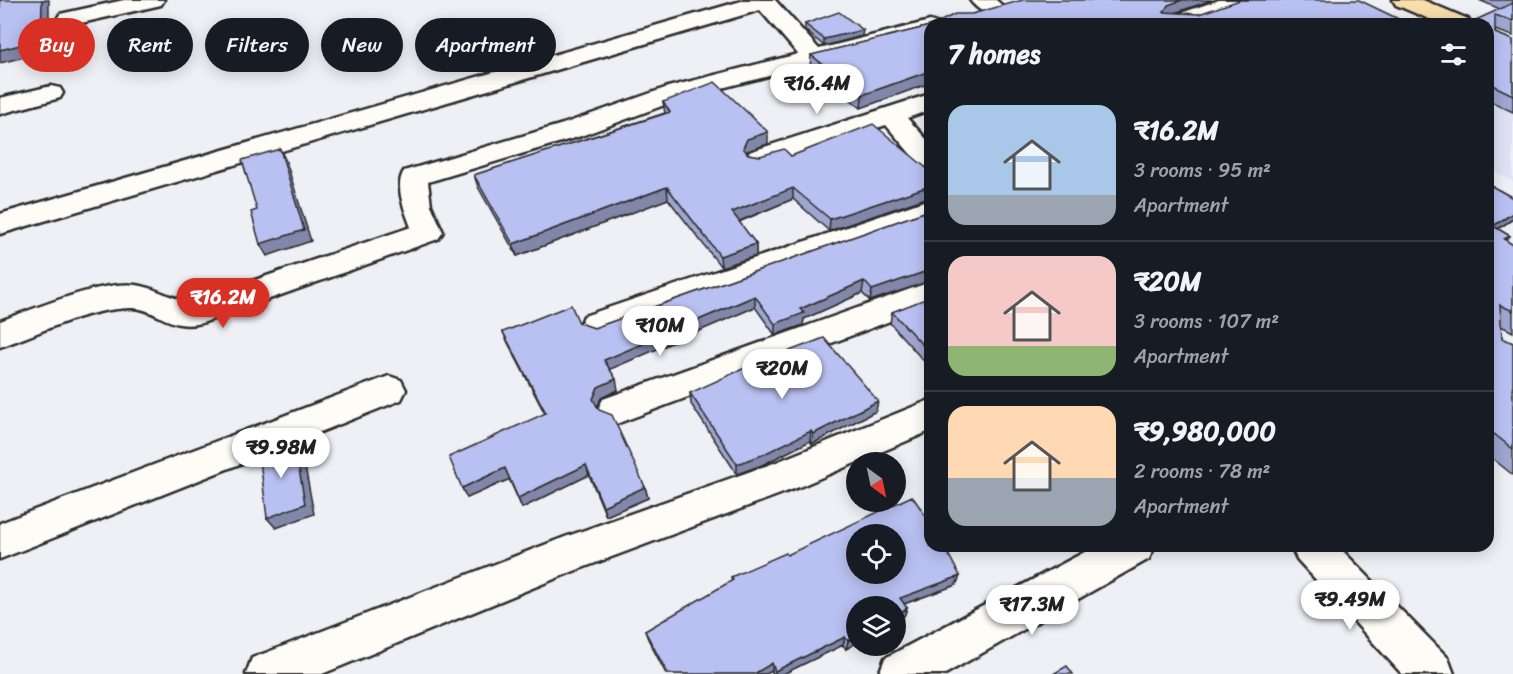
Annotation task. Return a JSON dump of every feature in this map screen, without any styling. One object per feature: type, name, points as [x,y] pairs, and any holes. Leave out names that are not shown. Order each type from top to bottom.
[{"type":"main road","points":[[1404,0],[1446,18]]},
{"type":"street","points":[[77,18],[153,0]]},
{"type":"street","points":[[1194,18],[1240,0]]},
{"type":"street","points":[[0,224],[764,1],[812,56]]},
{"type":"street","points":[[961,18],[988,5],[1017,3]]},
{"type":"street","points":[[0,334],[107,300],[133,296],[180,314],[194,313],[428,232],[417,205],[414,177],[572,130],[677,92],[812,56],[857,48],[924,30]]},
{"type":"street","points":[[0,106],[51,93]]},
{"type":"street","points":[[759,158],[924,104]]},
{"type":"street","points":[[890,114],[924,152]]},
{"type":"street","points":[[596,325],[924,211]]},
{"type":"street","points":[[616,409],[924,296]]},
{"type":"street","points":[[0,541],[389,390]]},
{"type":"street","points":[[268,674],[565,556],[786,475],[924,418]]},
{"type":"street","points":[[901,674],[1124,552]]},
{"type":"street","points":[[1317,552],[1432,674]]},
{"type":"shaded area","points":[[1494,61],[1513,70],[1513,182],[1494,171]]},
{"type":"building","points":[[0,0],[42,0],[42,18],[18,18],[18,46],[0,50]]},
{"type":"building","points":[[1023,0],[1182,0],[1168,5],[1164,12],[1199,14],[1240,0],[1359,0],[1396,18],[947,18],[955,14],[972,14]]},
{"type":"building","points":[[1513,3],[1513,21],[1495,15],[1495,33],[1513,40],[1513,95],[1494,86],[1494,18],[1480,18]]},
{"type":"building","points":[[839,12],[863,30],[824,39],[805,24]]},
{"type":"building","points":[[924,27],[924,73],[862,95],[811,55]]},
{"type":"building","points":[[715,82],[768,132],[747,139],[743,148],[748,154],[760,156],[784,149],[791,156],[873,124],[924,166],[924,188],[830,219],[793,188],[732,212],[756,244],[720,256],[667,187],[513,244],[474,175],[670,112],[663,102]]},
{"type":"building","points":[[280,149],[304,230],[260,244],[251,212],[257,210],[242,160]]},
{"type":"building","points":[[1494,187],[1513,198],[1513,213],[1494,225]]},
{"type":"building","points":[[924,212],[924,272],[872,290],[864,281],[800,309],[804,313],[775,324],[755,296],[604,360],[616,379],[598,387],[593,399],[599,410],[612,415],[645,487],[603,506],[586,465],[518,498],[505,468],[462,488],[449,457],[546,413],[503,332],[571,305],[579,323],[594,328]]},
{"type":"building","points":[[1494,227],[1510,236],[1504,239],[1513,245],[1513,311],[1500,305],[1502,338],[1513,343],[1513,449],[1494,434]]},
{"type":"building","points":[[924,299],[924,347],[892,312]]},
{"type":"building","points":[[824,338],[878,401],[813,434],[811,431],[762,455],[737,464],[690,393],[747,367]]},
{"type":"building","points":[[294,439],[305,504],[267,518],[259,452]]},
{"type":"building","points":[[912,496],[924,513],[924,552],[947,552],[960,576],[905,596],[846,596],[846,638],[775,671],[772,663],[754,674],[668,674],[645,631],[733,580],[731,577],[786,553],[787,555],[846,527],[846,584],[906,584],[906,524],[853,524],[878,512],[906,512],[906,499]]},
{"type":"building","points":[[1067,666],[1073,674],[1053,674]]}]
